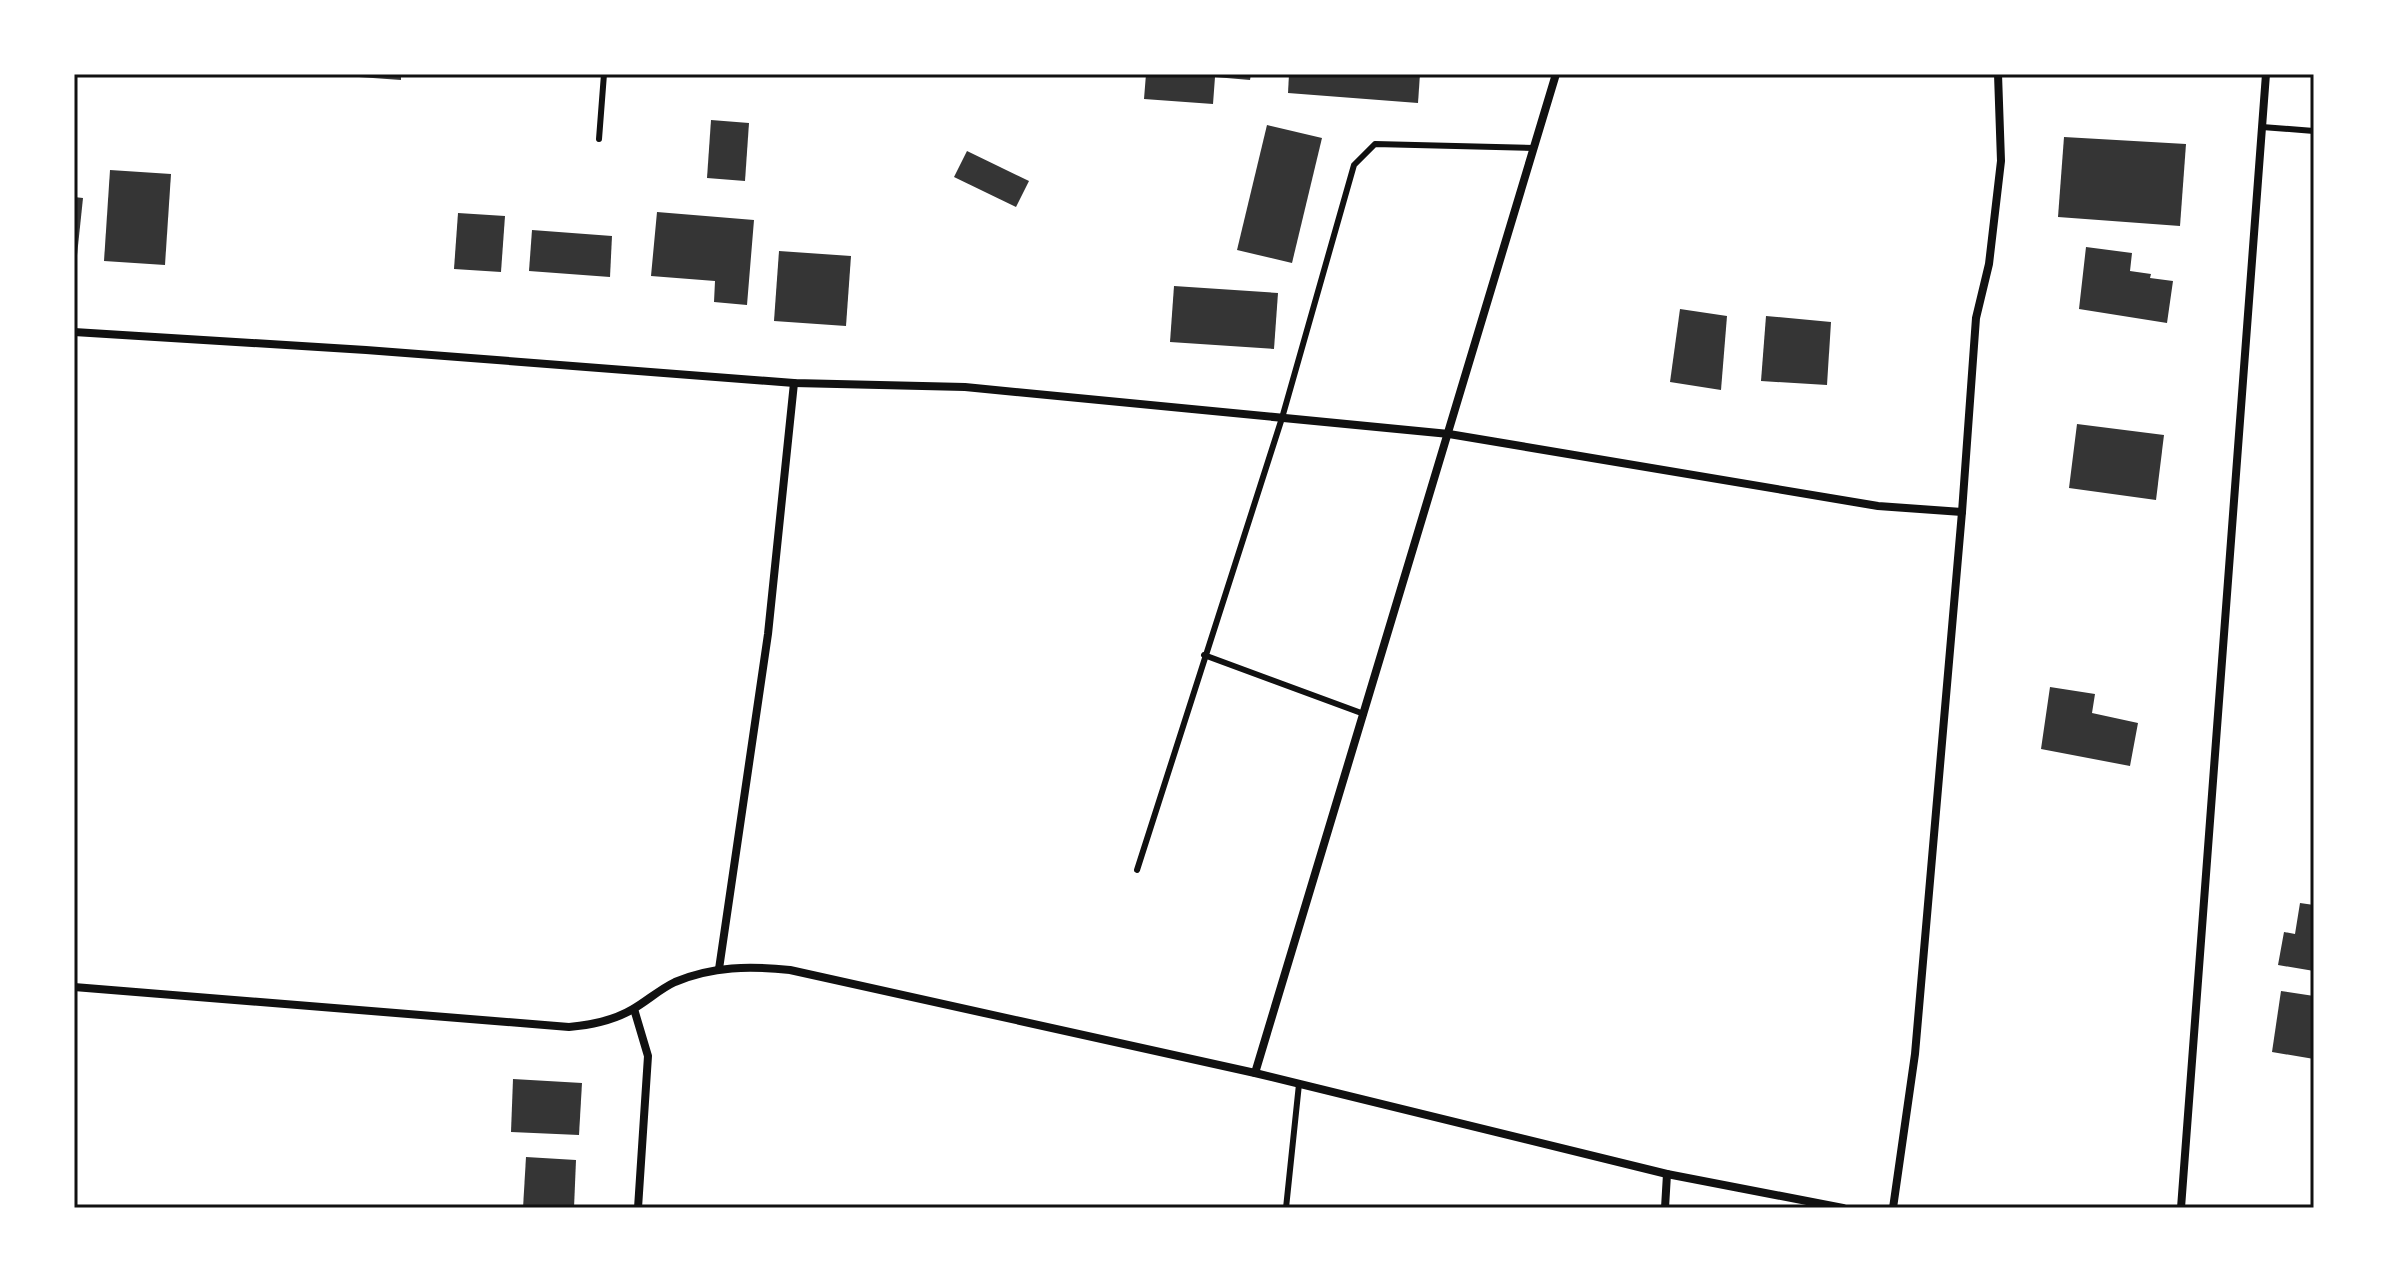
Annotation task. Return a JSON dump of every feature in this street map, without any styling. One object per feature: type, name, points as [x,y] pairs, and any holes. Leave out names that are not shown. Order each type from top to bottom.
[{"type":"street","points":[[1255,1073],[1556,74]]},
{"type":"street","points":[[1893,1208],[1915,1054],[1976,318],[1989,264],[2001,161],[1998,74]]},
{"type":"street","points":[[2181,1208],[2266,74]]},
{"type":"street","points":[[74,332],[366,350],[794,383],[965,387],[1449,434],[1878,506],[1962,512]]},
{"type":"street","points":[[719,969],[768,634],[794,383]]},
{"type":"street","points":[[74,987],[569,1027],[593,1025],[619,1017],[674,983],[719,969],[753,966],[790,970],[1255,1073],[1667,1174],[1843,1208]]},
{"type":"street","points":[[634,1009],[648,1056],[638,1208]]},
{"type":"street","points":[[1665,1208],[1667,1174]]},
{"type":"lane","points":[[599,139],[604,74]]},
{"type":"lane","points":[[2262,127],[2314,131]]},
{"type":"lane","points":[[1137,870],[1282,418],[1354,165],[1375,144],[1534,148]]},
{"type":"lane","points":[[1204,655],[1364,714]]},
{"type":"lane","points":[[1286,1208],[1299,1084]]},
{"type":"building","points":[[401,74],[401,80],[345,76]]},
{"type":"building","points":[[1146,74],[1251,74],[1250,80],[1215,77],[1213,104],[1144,99]]},
{"type":"building","points":[[1289,74],[1420,74],[1418,103],[1288,93]]},
{"type":"building","points":[[711,120],[749,123],[745,181],[707,178]]},
{"type":"building","points":[[1267,125],[1322,138],[1292,263],[1237,250]]},
{"type":"building","points":[[2064,137],[2186,144],[2180,226],[2058,217]]},
{"type":"building","points":[[967,151],[1029,181],[1016,207],[954,177]]},
{"type":"building","points":[[110,170],[171,174],[165,265],[104,261]]},
{"type":"building","points":[[74,197],[83,198],[76,265],[74,265]]},
{"type":"building","points":[[657,212],[754,220],[747,305],[714,302],[715,281],[651,276]]},
{"type":"building","points":[[458,213],[505,216],[501,272],[454,269]]},
{"type":"building","points":[[532,230],[612,236],[610,277],[529,271]]},
{"type":"building","points":[[2086,247],[2132,253],[2130,271],[2173,281],[2167,323],[2079,309]]},
{"type":"building","points":[[779,251],[851,256],[846,326],[774,321]]},
{"type":"building","points":[[1174,286],[1278,293],[1274,349],[1170,342]]},
{"type":"building","points":[[1680,309],[1727,316],[1721,390],[1670,382]]},
{"type":"building","points":[[1766,316],[1831,322],[1827,385],[1761,381]]},
{"type":"building","points":[[2077,424],[2164,435],[2156,500],[2069,488]]},
{"type":"building","points":[[2050,687],[2095,694],[2092,713],[2138,723],[2130,766],[2041,749]]},
{"type":"building","points":[[2300,903],[2314,905],[2314,971],[2278,965],[2284,932],[2295,934]]},
{"type":"building","points":[[2281,991],[2314,996],[2314,1059],[2272,1052]]},
{"type":"building","points":[[513,1079],[582,1083],[579,1135],[511,1132]]},
{"type":"building","points":[[526,1157],[576,1160],[574,1208],[523,1208]]}]
